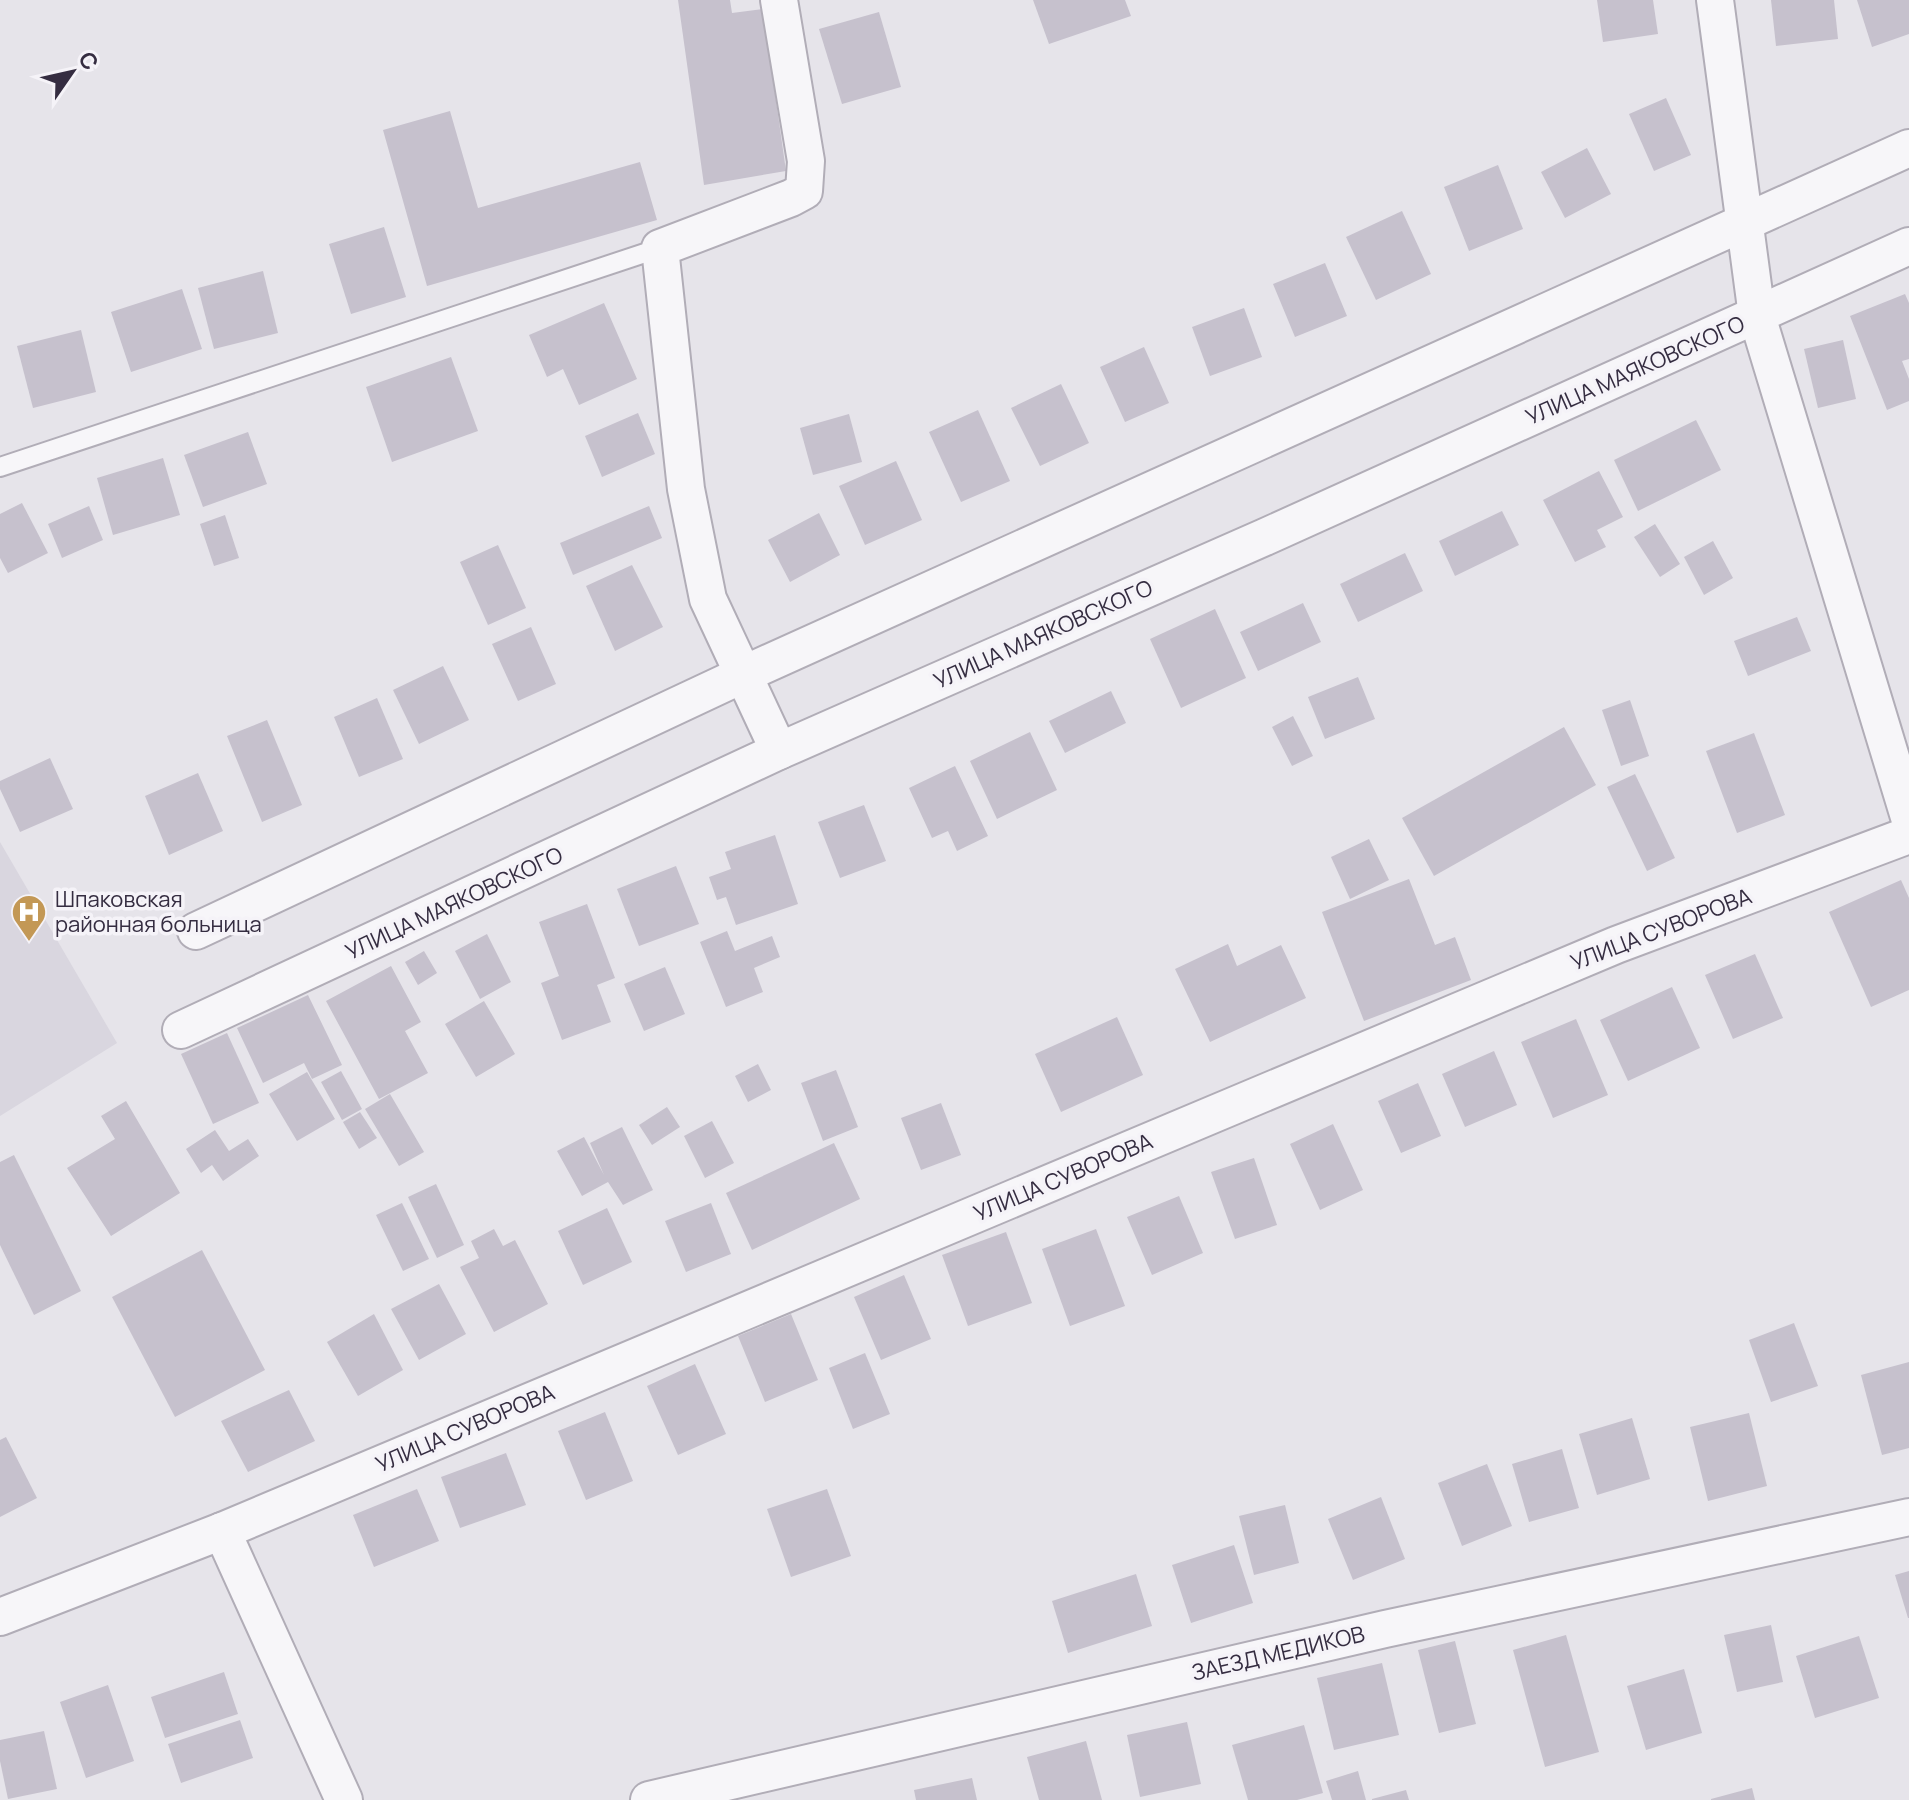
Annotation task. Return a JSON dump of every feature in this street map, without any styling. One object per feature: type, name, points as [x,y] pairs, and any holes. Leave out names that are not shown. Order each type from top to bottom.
[{"type":"street","points":[[779,0],[806,161],[804,191],[660,248],[686,489],[708,599],[779,751]]},
{"type":"street","points":[[1715,0],[1757,316],[1909,817]]},
{"type":"street","points":[[196,931],[742,675],[1909,148]]},
{"type":"street","name":"УЛИЦА МАЯКОВСКОГО","points":[[181,1030],[779,751],[1251,543],[1909,246]]},
{"type":"street","name":"УЛИЦА СУВОРОВА","points":[[0,1617],[222,1531],[1616,945],[1909,835]]},
{"type":"street","name":"ЗАЕЗД МЕДИКОВ","points":[[649,1800],[1354,1636],[1909,1517]]},
{"type":"street","points":[[222,1531],[344,1800]]},
{"type":"lane","points":[[0,467],[660,248]]},
{"type":"shaded area","name":"Шпаковская районная больница","points":[[0,842],[117,1043],[0,1116]]},
{"type":"building","points":[[678,0],[730,0],[732,13],[763,9],[786,171],[704,185]]},
{"type":"building","points":[[1033,0],[1125,0],[1131,16],[1049,44]]},
{"type":"building","points":[[1597,0],[1653,0],[1658,34],[1603,42]]},
{"type":"building","points":[[1771,0],[1834,0],[1838,39],[1776,46]]},
{"type":"building","points":[[1857,0],[1909,0],[1909,34],[1872,47]]},
{"type":"building","points":[[879,12],[901,87],[842,104],[819,29]]},
{"type":"building","points":[[1666,98],[1691,155],[1654,171],[1629,114]]},
{"type":"building","points":[[450,111],[478,208],[640,162],[657,220],[427,286],[383,130]]},
{"type":"building","points":[[1587,148],[1611,194],[1565,218],[1541,172]]},
{"type":"building","points":[[1498,165],[1523,229],[1469,251],[1444,187]]},
{"type":"building","points":[[1402,211],[1431,274],[1376,300],[1346,237]]},
{"type":"building","points":[[384,227],[406,297],[351,314],[329,244]]},
{"type":"building","points":[[1325,263],[1347,316],[1295,337],[1273,284]]},
{"type":"building","points":[[263,271],[278,333],[214,349],[198,288]]},
{"type":"building","points":[[182,289],[202,349],[131,372],[111,312]]},
{"type":"building","points":[[1905,294],[1909,303],[1909,359],[1902,361],[1909,379],[1909,401],[1887,410],[1850,316]]},
{"type":"building","points":[[604,303],[637,379],[579,405],[563,369],[547,377],[529,335]]},
{"type":"building","points":[[1244,308],[1262,357],[1210,376],[1192,327]]},
{"type":"building","points":[[81,330],[96,392],[33,408],[17,346]]},
{"type":"building","points":[[1843,340],[1856,399],[1818,408],[1804,349]]},
{"type":"building","points":[[1144,347],[1169,403],[1125,422],[1100,367]]},
{"type":"building","points":[[451,357],[478,431],[392,462],[366,387]]},
{"type":"building","points":[[1061,384],[1089,443],[1040,466],[1011,408]]},
{"type":"building","points":[[978,410],[1010,481],[961,502],[929,432]]},
{"type":"building","points":[[638,413],[655,454],[602,477],[585,436]]},
{"type":"building","points":[[849,414],[862,462],[813,475],[800,428]]},
{"type":"building","points":[[1696,420],[1721,470],[1638,511],[1614,460]]},
{"type":"building","points":[[248,432],[267,484],[203,507],[184,455]]},
{"type":"building","points":[[163,458],[180,515],[113,535],[97,478]]},
{"type":"building","points":[[896,461],[922,520],[865,545],[839,486]]},
{"type":"building","points":[[1599,471],[1623,517],[1597,530],[1606,547],[1575,562],[1543,500]]},
{"type":"building","points":[[22,503],[48,553],[8,573],[0,558],[0,514]]},
{"type":"building","points":[[89,506],[103,540],[62,558],[48,524]]},
{"type":"building","points":[[649,506],[662,538],[573,575],[560,543]]},
{"type":"building","points":[[1502,511],[1519,545],[1455,576],[1439,541]]},
{"type":"building","points":[[819,513],[840,555],[790,582],[768,540]]},
{"type":"building","points":[[225,515],[239,558],[214,566],[200,524]]},
{"type":"building","points":[[1655,524],[1680,564],[1660,577],[1634,537]]},
{"type":"building","points":[[1713,541],[1733,578],[1704,595],[1684,557]]},
{"type":"building","points":[[498,545],[526,608],[488,625],[460,562]]},
{"type":"building","points":[[1405,553],[1423,591],[1358,622],[1340,584]]},
{"type":"building","points":[[632,565],[663,627],[615,651],[586,586]]},
{"type":"building","points":[[1303,603],[1321,642],[1258,671],[1240,632]]},
{"type":"building","points":[[1215,609],[1246,678],[1181,708],[1150,639]]},
{"type":"building","points":[[1797,617],[1811,651],[1748,676],[1734,641]]},
{"type":"building","points":[[531,627],[556,684],[518,701],[492,644]]},
{"type":"building","points":[[443,666],[469,720],[419,744],[393,690]]},
{"type":"building","points":[[1358,677],[1375,719],[1325,739],[1308,697]]},
{"type":"building","points":[[1111,691],[1126,723],[1065,753],[1049,721]]},
{"type":"building","points":[[377,698],[403,759],[359,777],[334,717]]},
{"type":"building","points":[[1630,700],[1649,756],[1621,766],[1602,710]]},
{"type":"building","points":[[1293,716],[1313,756],[1292,766],[1272,727]]},
{"type":"building","points":[[267,720],[302,805],[262,822],[227,736]]},
{"type":"building","points":[[1564,727],[1596,785],[1434,876],[1402,818]]},
{"type":"building","points":[[1030,732],[1057,790],[997,819],[970,761]]},
{"type":"building","points":[[1754,733],[1785,815],[1737,833],[1706,751]]},
{"type":"building","points":[[50,758],[73,809],[20,832],[0,789],[0,781]]},
{"type":"building","points":[[955,766],[988,836],[957,851],[948,831],[932,838],[909,788]]},
{"type":"building","points":[[198,773],[223,831],[169,855],[145,796]]},
{"type":"building","points":[[1635,774],[1675,858],[1647,871],[1607,787]]},
{"type":"building","points":[[864,805],[886,861],[840,878],[818,822]]},
{"type":"building","points":[[775,835],[798,904],[736,925],[726,897],[717,900],[709,877],[731,869],[725,852]]},
{"type":"building","points":[[1369,839],[1389,880],[1350,899],[1331,857]]},
{"type":"building","points":[[676,866],[699,924],[639,946],[617,889]]},
{"type":"building","points":[[1409,879],[1435,945],[1455,937],[1471,980],[1364,1021],[1322,912]]},
{"type":"building","points":[[1901,880],[1909,898],[1909,990],[1871,1007],[1829,912]]},
{"type":"building","points":[[587,904],[615,978],[597,985],[611,1022],[562,1040],[541,983],[559,976],[539,922]]},
{"type":"building","points":[[727,931],[735,951],[772,936],[780,957],[754,968],[763,992],[726,1007],[700,942]]},
{"type":"building","points":[[487,934],[511,982],[480,999],[455,951]]},
{"type":"building","points":[[1228,944],[1237,966],[1281,945],[1306,998],[1210,1042],[1175,969]]},
{"type":"building","points":[[424,951],[437,973],[418,985],[405,962]]},
{"type":"building","points":[[1755,954],[1783,1018],[1733,1039],[1705,975]]},
{"type":"building","points":[[391,966],[421,1022],[405,1031],[428,1073],[379,1099],[326,1001]]},
{"type":"building","points":[[665,967],[685,1014],[644,1031],[624,984]]},
{"type":"building","points":[[1672,987],[1700,1048],[1628,1081],[1600,1020]]},
{"type":"building","points":[[308,995],[342,1065],[312,1079],[304,1063],[263,1083],[237,1028]]},
{"type":"building","points":[[484,1001],[515,1054],[476,1077],[445,1024]]},
{"type":"building","points":[[1117,1017],[1143,1075],[1061,1112],[1035,1054]]},
{"type":"building","points":[[1576,1019],[1608,1095],[1553,1118],[1521,1042]]},
{"type":"building","points":[[227,1033],[259,1103],[213,1124],[181,1054]]},
{"type":"building","points":[[1494,1051],[1517,1105],[1465,1127],[1442,1074]]},
{"type":"building","points":[[758,1064],[771,1090],[748,1102],[735,1076]]},
{"type":"building","points":[[836,1070],[858,1127],[823,1141],[801,1083]]},
{"type":"building","points":[[341,1071],[362,1109],[342,1120],[321,1082]]},
{"type":"building","points":[[307,1072],[335,1119],[297,1141],[269,1094]]},
{"type":"building","points":[[1418,1083],[1441,1136],[1401,1153],[1378,1101]]},
{"type":"building","points":[[390,1094],[424,1152],[399,1166],[365,1109]]},
{"type":"building","points":[[126,1101],[180,1193],[111,1236],[67,1168],[115,1139],[101,1116]]},
{"type":"building","points":[[941,1103],[961,1155],[921,1170],[901,1118]]},
{"type":"building","points":[[667,1107],[680,1127],[652,1145],[639,1125]]},
{"type":"building","points":[[360,1112],[377,1138],[359,1149],[343,1122]]},
{"type":"building","points":[[712,1121],[734,1163],[705,1178],[684,1136]]},
{"type":"building","points":[[1333,1124],[1363,1190],[1320,1210],[1290,1144]]},
{"type":"building","points":[[622,1127],[653,1190],[623,1205],[608,1182],[582,1196],[557,1151],[584,1137],[604,1175],[590,1143]]},
{"type":"building","points":[[215,1130],[229,1151],[248,1139],[259,1156],[223,1181],[212,1165],[201,1173],[186,1149]]},
{"type":"building","points":[[834,1143],[860,1199],[752,1250],[726,1193]]},
{"type":"building","points":[[14,1155],[81,1291],[34,1315],[0,1245],[0,1162]]},
{"type":"building","points":[[1254,1158],[1277,1225],[1235,1239],[1211,1172]]},
{"type":"building","points":[[436,1184],[464,1245],[437,1258],[408,1197]]},
{"type":"building","points":[[1179,1196],[1203,1253],[1152,1275],[1127,1217]]},
{"type":"building","points":[[402,1203],[429,1259],[403,1271],[376,1215]]},
{"type":"building","points":[[711,1203],[731,1254],[686,1272],[665,1221]]},
{"type":"building","points":[[607,1208],[632,1262],[583,1285],[558,1231]]},
{"type":"building","points":[[494,1229],[503,1246],[515,1240],[548,1304],[494,1332],[460,1267],[479,1258],[471,1241]]},
{"type":"building","points":[[1096,1229],[1125,1306],[1070,1326],[1042,1249]]},
{"type":"building","points":[[1006,1232],[1032,1303],[968,1326],[942,1255]]},
{"type":"building","points":[[202,1250],[265,1370],[175,1417],[112,1297]]},
{"type":"building","points":[[904,1275],[931,1339],[881,1360],[854,1297]]},
{"type":"building","points":[[439,1284],[466,1334],[419,1360],[391,1309]]},
{"type":"building","points":[[374,1314],[403,1370],[358,1396],[327,1342]]},
{"type":"building","points":[[791,1314],[818,1380],[765,1402],[738,1336]]},
{"type":"building","points":[[1794,1323],[1818,1386],[1771,1402],[1749,1340]]},
{"type":"building","points":[[865,1353],[890,1414],[853,1429],[829,1368]]},
{"type":"building","points":[[1909,1362],[1909,1448],[1882,1455],[1861,1375]]},
{"type":"building","points":[[695,1364],[726,1434],[678,1455],[647,1386]]},
{"type":"building","points":[[289,1390],[315,1441],[248,1472],[221,1421]]},
{"type":"building","points":[[605,1412],[633,1481],[586,1500],[558,1431]]},
{"type":"building","points":[[1749,1413],[1767,1486],[1708,1501],[1690,1427]]},
{"type":"building","points":[[1632,1418],[1650,1479],[1597,1495],[1579,1434]]},
{"type":"building","points":[[6,1437],[37,1498],[0,1517],[0,1440]]},
{"type":"building","points":[[1562,1449],[1579,1508],[1529,1522],[1512,1464]]},
{"type":"building","points":[[506,1453],[526,1505],[460,1528],[441,1477]]},
{"type":"building","points":[[1487,1464],[1512,1526],[1462,1546],[1438,1483]]},
{"type":"building","points":[[417,1489],[439,1541],[374,1567],[353,1515]]},
{"type":"building","points":[[827,1489],[851,1556],[791,1577],[767,1509]]},
{"type":"building","points":[[1381,1497],[1405,1559],[1353,1580],[1328,1519]]},
{"type":"building","points":[[1285,1505],[1299,1563],[1254,1575],[1239,1516]]},
{"type":"building","points":[[1234,1545],[1253,1603],[1191,1623],[1172,1565]]},
{"type":"building","points":[[1909,1571],[1909,1618],[1908,1618],[1895,1575]]},
{"type":"building","points":[[1136,1574],[1152,1626],[1068,1653],[1052,1601]]},
{"type":"building","points":[[1771,1625],[1783,1682],[1737,1692],[1724,1635]]},
{"type":"building","points":[[1566,1635],[1599,1752],[1545,1767],[1513,1650]]},
{"type":"building","points":[[1859,1636],[1879,1698],[1815,1718],[1796,1656]]},
{"type":"building","points":[[1455,1641],[1476,1724],[1439,1733],[1418,1650]]},
{"type":"building","points":[[1382,1663],[1399,1735],[1334,1750],[1317,1678]]},
{"type":"building","points":[[1684,1669],[1702,1733],[1646,1750],[1627,1686]]},
{"type":"building","points":[[224,1672],[238,1714],[165,1738],[151,1697]]},
{"type":"building","points":[[108,1685],[134,1761],[86,1778],[60,1702]]},
{"type":"building","points":[[240,1720],[253,1758],[181,1783],[168,1744]]},
{"type":"building","points":[[1187,1722],[1201,1784],[1140,1797],[1127,1735]]},
{"type":"building","points":[[1304,1725],[1323,1793],[1297,1800],[1248,1800],[1232,1745]]},
{"type":"building","points":[[44,1731],[57,1789],[8,1799],[0,1761],[0,1740]]},
{"type":"building","points":[[1086,1741],[1102,1800],[1039,1800],[1027,1757]]},
{"type":"building","points":[[1358,1771],[1366,1800],[1332,1800],[1326,1781]]},
{"type":"building","points":[[972,1778],[977,1800],[916,1800],[914,1790]]},
{"type":"building","points":[[1752,1788],[1755,1800],[1711,1800],[1711,1799]]},
{"type":"building","points":[[1406,1790],[1409,1800],[1372,1800],[1372,1799]]},
{"type":"place","name":"Шпаковская районная больница","points":[[29,943]]}]
